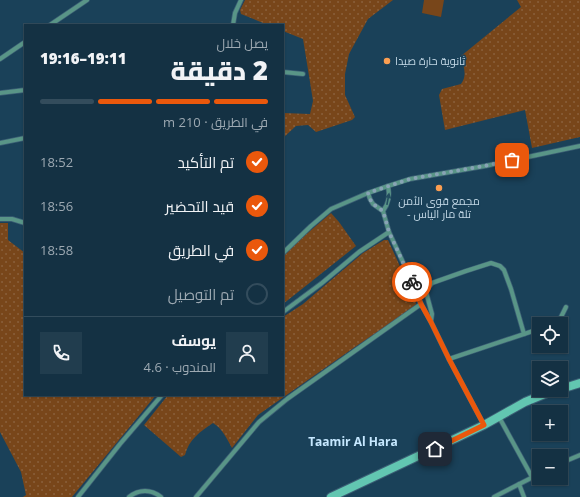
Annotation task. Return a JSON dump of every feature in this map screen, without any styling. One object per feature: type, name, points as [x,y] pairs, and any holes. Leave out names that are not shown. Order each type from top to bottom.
[{"type":"main road","points":[[568,387],[580,383]]},
{"type":"main road","points":[[331,497],[484,425],[525,402],[537,397]]},
{"type":"street","points":[[51,24],[87,0]]},
{"type":"street","points":[[233,24],[235,13],[241,0]]},
{"type":"street","points":[[0,59],[24,43]]},
{"type":"street","points":[[284,72],[303,74]]},
{"type":"street","points":[[0,93],[24,90]]},
{"type":"street","points":[[0,143],[24,138]]},
{"type":"street","points":[[284,253],[311,226],[331,209],[368,193],[410,179],[484,166],[580,146]]},
{"type":"street","points":[[383,211],[387,206],[389,199],[388,186]]},
{"type":"street","points":[[368,193],[373,204],[383,211],[389,232],[421,304],[484,425]]},
{"type":"street","points":[[0,219],[12,218],[24,223]]},
{"type":"street","points":[[284,311],[322,283],[359,252],[389,232]]},
{"type":"street","points":[[431,322],[432,314],[426,292],[432,283],[491,263],[500,266],[504,270],[524,334]]},
{"type":"street","points":[[196,497],[259,422],[288,399],[421,304]]},
{"type":"street","points":[[562,317],[566,308]]},
{"type":"street","points":[[449,359],[532,331]]},
{"type":"street","points":[[78,497],[161,396]]},
{"type":"street","points":[[494,497],[532,477],[499,417]]},
{"type":"street","points":[[568,461],[580,455]]},
{"type":"street","points":[[519,484],[524,497]]},
{"type":"street","points":[[129,497],[138,492],[150,491],[155,492],[161,497]]},
{"type":"shaded area","points":[[245,0],[393,0],[368,19],[349,54],[345,74],[345,95],[355,117],[352,120],[316,132],[308,125],[296,126],[284,137],[284,113],[310,114],[313,101],[303,39],[284,31],[284,24],[266,24],[241,14],[240,10]]},
{"type":"shaded area","points":[[424,0],[444,0],[441,17],[422,13]]},
{"type":"shaded area","points":[[517,0],[580,0],[580,137],[532,148],[525,110],[445,130],[439,95],[442,89],[461,84],[465,74],[461,56],[521,7]]},
{"type":"shaded area","points":[[331,213],[356,246],[284,303],[284,256],[296,243]]},
{"type":"shaded area","points":[[0,223],[8,223],[8,240],[24,252],[24,396],[155,396],[72,497],[23,497],[26,495],[21,472],[0,432]]},
{"type":"shaded area","points":[[384,240],[388,240],[414,297],[416,303],[415,307],[258,415],[232,448],[222,431],[213,423],[192,440],[185,455],[181,457],[144,425],[167,396],[284,396],[284,316],[303,304],[363,253]]},
{"type":"way so far","points":[[412,282],[389,232],[383,211],[373,204],[368,193],[410,179],[512,160]]},
{"type":"place","name":"ثانوية حارة صيدا","points":[[387,61]]},
{"type":"place","name":"مجمع قوى الأمن - تلة مار الياس","points":[[439,188]]},
{"type":"district","name":"Taamir Al Hara","points":[[353,442]]},
{"type":"route","points":[[412,282],[421,304],[484,425],[435,449]]}]
